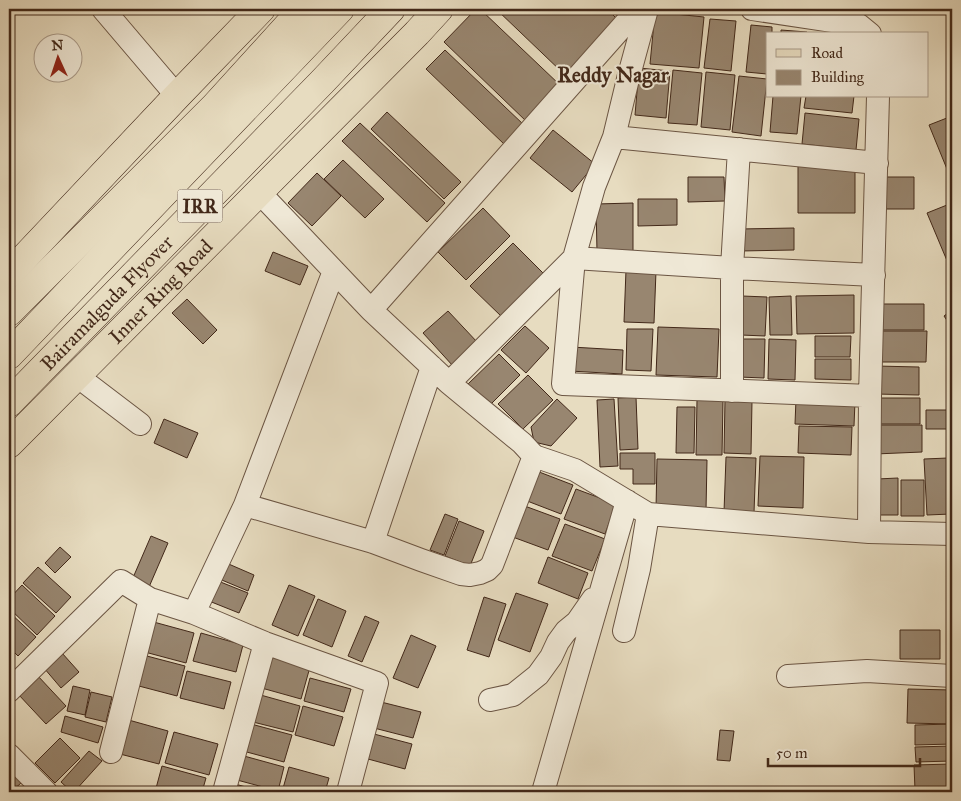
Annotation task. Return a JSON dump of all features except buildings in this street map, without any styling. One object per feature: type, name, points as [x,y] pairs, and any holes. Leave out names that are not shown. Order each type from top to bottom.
[{"type":"main road","points":[[9,274],[261,9]]},
{"type":"main road","points":[[9,312],[215,106],[303,9]]},
{"type":"main road","name":"Bairamalguda Flyover","points":[[9,355],[340,9]]},
{"type":"main road","points":[[392,9],[417,33]]},
{"type":"main road","name":"Bairamalguda Flyover","points":[[9,403],[392,9]]},
{"type":"main road","name":"Inner Ring Road","points":[[9,444],[439,9]]},
{"type":"street","points":[[103,9],[177,96]]},
{"type":"street","points":[[371,310],[638,9]]},
{"type":"street","points":[[647,9],[614,137],[594,187],[574,258],[563,384],[870,396]]},
{"type":"street","points":[[752,9],[859,24],[868,32]]},
{"type":"street","points":[[869,532],[870,396],[878,98]]},
{"type":"street","points":[[614,137],[877,163]]},
{"type":"street","points":[[732,391],[732,268],[739,149]]},
{"type":"street","points":[[259,192],[371,310],[449,383],[534,456],[575,470],[648,514],[869,532],[952,534]]},
{"type":"street","points":[[449,383],[574,258],[874,275]]},
{"type":"street","points":[[194,614],[245,504],[334,271]]},
{"type":"street","points":[[373,542],[432,366]]},
{"type":"street","points":[[76,376],[140,424]]},
{"type":"street","points":[[245,504],[373,542],[460,574],[470,575],[487,570],[492,565],[534,456]]},
{"type":"street","points":[[543,792],[627,501]]},
{"type":"street","points":[[624,631],[639,569],[648,514]]},
{"type":"street","points":[[9,691],[121,580],[150,599],[377,683],[348,792]]},
{"type":"street","points":[[490,700],[513,695],[538,675],[566,631],[577,622],[600,591]]},
{"type":"street","points":[[110,752],[150,599]]},
{"type":"street","points":[[224,792],[265,643]]},
{"type":"street","points":[[788,676],[868,671],[952,676]]},
{"type":"street","points":[[9,755],[46,792]]},
{"type":"district","name":"Reddy Nagar","points":[[613,75]]}]
